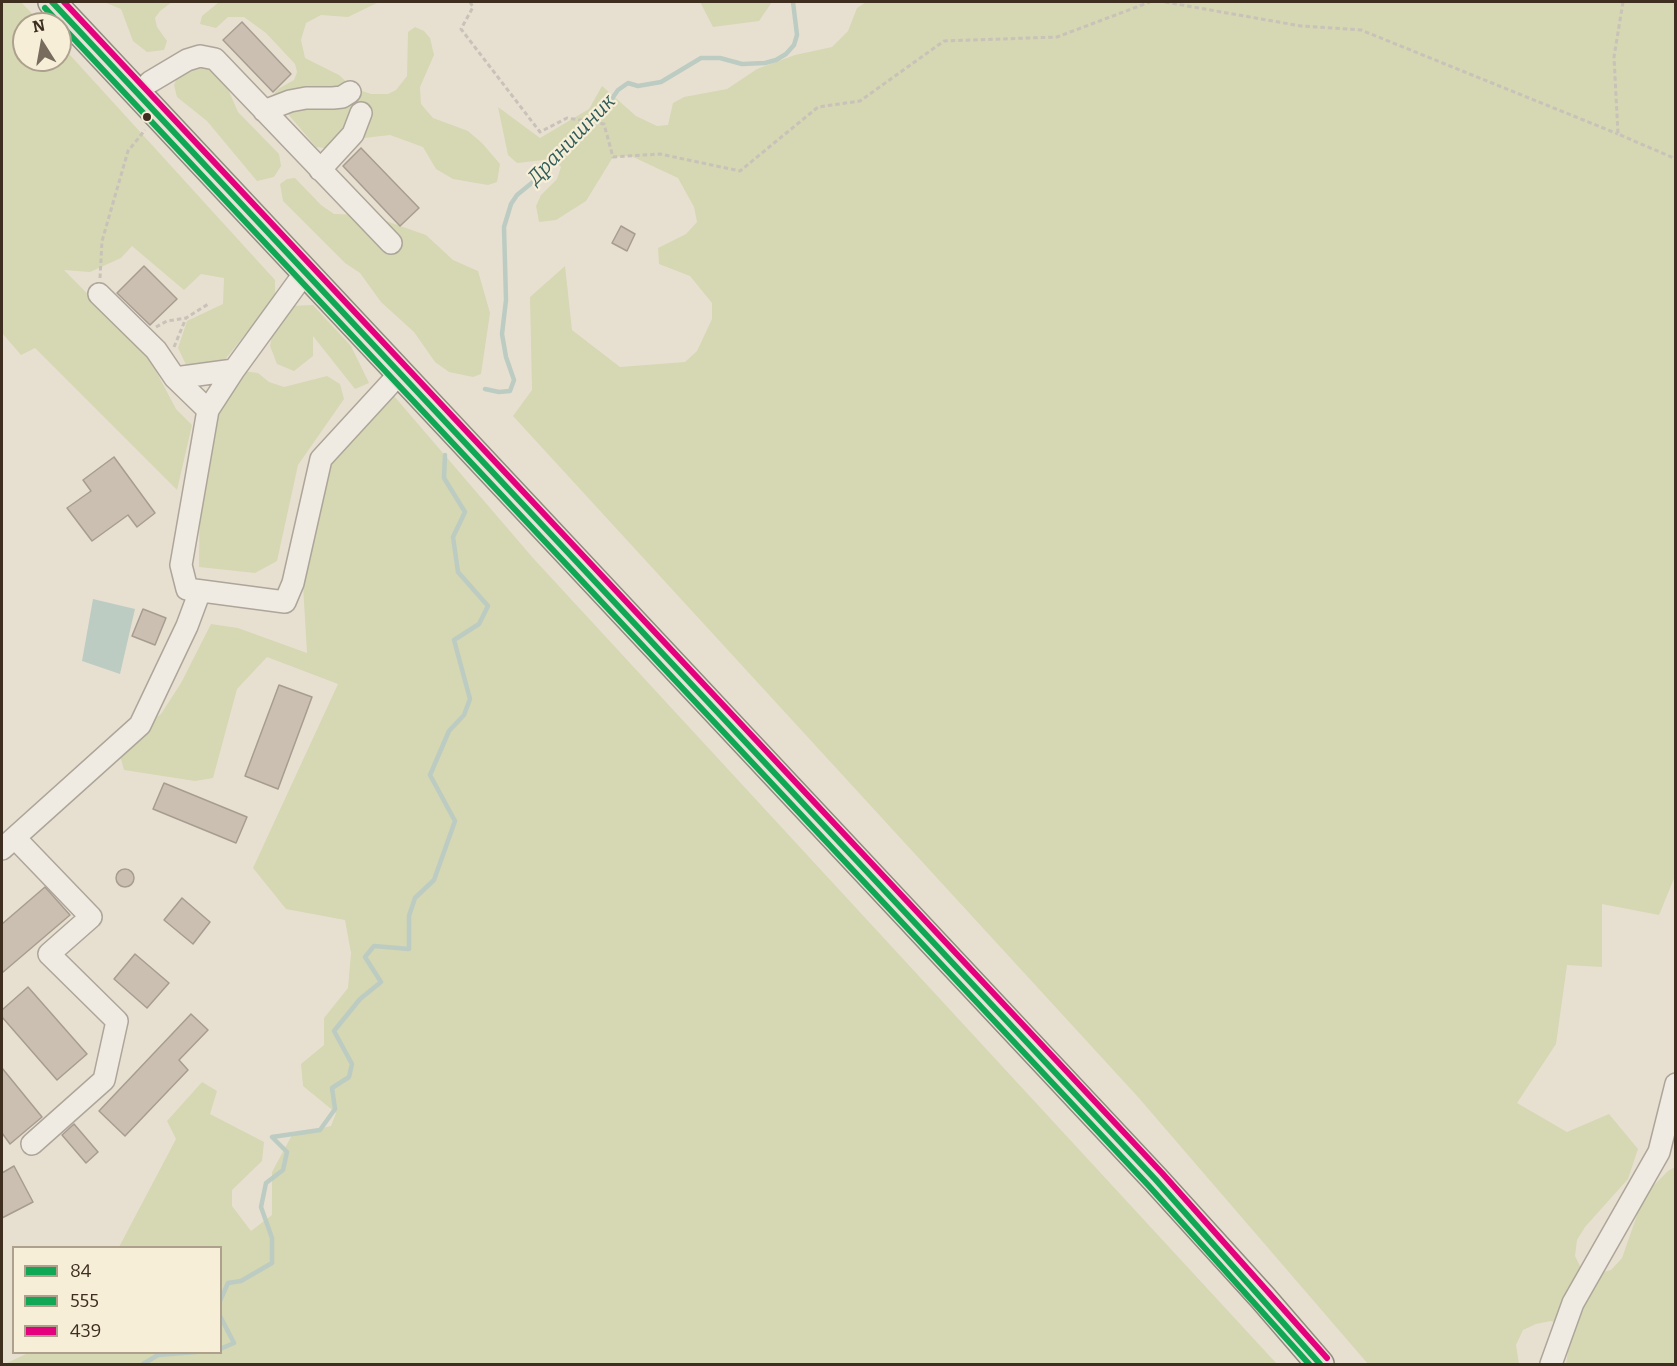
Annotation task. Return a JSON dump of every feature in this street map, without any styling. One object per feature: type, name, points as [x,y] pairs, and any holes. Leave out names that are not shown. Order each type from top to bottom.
[{"type":"main road","points":[[52,2],[1155,1179],[1263,1298],[1320,1365]]},
{"type":"main road","points":[[74,2],[1167,1170],[1342,1365]]},
{"type":"lane","points":[[150,82],[187,60],[200,56],[215,59],[391,243]]},
{"type":"lane","points":[[264,111],[290,101],[342,97],[350,92]]},
{"type":"lane","points":[[320,170],[353,134],[361,113]]},
{"type":"lane","points":[[306,271],[208,410],[181,565],[187,589],[285,602],[293,583],[321,459],[400,373]]},
{"type":"lane","points":[[99,294],[156,350],[171,371],[208,410]]},
{"type":"lane","points":[[171,371],[234,370]]},
{"type":"lane","points":[[32,1144],[104,1080],[117,1021],[49,954],[91,917],[8,844],[140,725],[187,626],[200,591]]},
{"type":"lane","points":[[1551,1365],[1573,1303],[1659,1152],[1676,1084]]},
{"type":"path","points":[[470,2],[473,7],[461,29],[540,132],[567,118],[602,123],[613,157],[660,154],[740,171],[818,107],[860,100],[944,41],[1057,37],[1150,2]]},
{"type":"path","points":[[1165,2],[1301,26],[1362,30],[1676,159]]},
{"type":"path","points":[[1618,134],[1614,57],[1623,2]]},
{"type":"path","points":[[99,294],[102,242],[105,230],[128,151],[146,128]]},
{"type":"path","points":[[142,336],[167,321],[186,318],[210,303]]},
{"type":"path","points":[[171,371],[186,318]]},
{"type":"green space","points":[[2,2],[21,2],[31,12],[12,12],[12,72],[72,72],[72,57],[275,280],[275,297],[215,372],[188,369],[178,348],[187,321],[223,304],[224,278],[201,274],[184,290],[132,246],[121,258],[90,272],[64,270],[147,354],[176,409],[192,425],[177,490],[35,348],[21,355],[2,333]]},
{"type":"green space","points":[[104,2],[172,2],[155,18],[157,27],[167,41],[164,50],[147,52],[133,41],[121,9]]},
{"type":"green space","points":[[219,2],[379,2],[348,17],[321,15],[306,23],[301,40],[305,58],[339,75],[353,88],[371,94],[388,94],[396,90],[407,76],[408,32],[415,27],[424,31],[430,38],[434,55],[420,87],[421,104],[433,118],[468,131],[482,143],[500,164],[497,182],[488,185],[453,179],[436,169],[423,147],[390,135],[347,140],[333,149],[316,147],[288,114],[273,105],[272,96],[278,89],[294,80],[297,72],[295,64],[266,33],[244,17],[228,17],[216,28],[200,24],[202,16]]},
{"type":"green space","points":[[700,2],[772,2],[759,21],[713,27]]},
{"type":"green space","points":[[866,2],[1675,2],[1675,876],[1659,915],[1602,904],[1602,967],[1567,965],[1556,1044],[1517,1103],[1567,1132],[1609,1114],[1638,1149],[1628,1179],[1585,1227],[1577,1240],[1575,1256],[1582,1270],[1595,1274],[1611,1270],[1622,1258],[1644,1195],[1675,1167],[1675,1364],[1566,1364],[1570,1339],[1564,1326],[1551,1321],[1523,1330],[1516,1345],[1519,1364],[1368,1364],[1138,1097],[513,416],[532,390],[530,297],[565,266],[572,330],[620,367],[685,362],[697,351],[712,319],[712,303],[690,276],[659,264],[658,248],[686,234],[697,222],[694,207],[678,178],[631,156],[613,157],[586,201],[556,220],[539,222],[536,206],[541,195],[557,179],[561,167],[553,159],[517,163],[508,155],[498,107],[540,138],[589,109],[602,86],[636,116],[657,126],[668,125],[673,103],[684,97],[727,89],[757,69],[795,55],[832,47],[848,31],[857,8]]},
{"type":"green space","points":[[203,67],[214,71],[224,80],[238,112],[279,154],[281,166],[274,177],[257,181],[207,121],[177,97],[174,85],[179,73]]},
{"type":"green space","points":[[295,178],[321,205],[334,214],[369,215],[426,235],[453,260],[478,271],[490,313],[481,374],[473,377],[449,372],[435,362],[414,332],[381,302],[360,273],[345,263],[283,201],[280,184],[287,179]]},
{"type":"green space","points":[[313,305],[351,346],[369,383],[355,389],[313,336],[313,356],[294,371],[277,364],[270,346],[274,325],[289,306]]},
{"type":"green space","points":[[243,371],[258,373],[269,382],[284,387],[327,376],[340,384],[344,399],[298,465],[277,561],[255,573],[199,567],[200,472],[221,394]]},
{"type":"green space","points":[[394,396],[533,558],[1277,1364],[5,1364],[26,1354],[222,1354],[222,1246],[120,1246],[176,1139],[167,1121],[202,1082],[217,1091],[210,1114],[264,1142],[262,1161],[232,1190],[232,1206],[251,1231],[272,1215],[272,1172],[292,1135],[331,1126],[336,1113],[303,1086],[301,1064],[324,1045],[324,1018],[348,988],[351,953],[345,920],[286,909],[253,868],[338,684],[267,657],[237,689],[213,778],[195,781],[124,770],[120,755],[136,733],[161,714],[181,683],[211,624],[238,628],[307,653],[302,568],[325,472],[358,427]]},
{"type":"shaded area","points":[[93,599],[135,609],[120,674],[82,661]]},
{"type":"building","points":[[242,22],[291,74],[273,92],[223,40]]},
{"type":"building","points":[[361,148],[419,208],[400,226],[343,166]]},
{"type":"building","points":[[621,226],[635,234],[627,251],[612,243]]},
{"type":"building","points":[[144,266],[177,299],[150,325],[117,293]]},
{"type":"building","points":[[114,457],[155,513],[137,527],[128,515],[92,541],[67,508],[91,491],[83,480]]},
{"type":"building","points":[[143,609],[166,618],[155,645],[132,636]]},
{"type":"building","points":[[279,685],[312,697],[278,789],[245,776]]},
{"type":"building","points":[[164,783],[247,817],[236,843],[153,809]]},
{"type":"building","points":[[125,869],[131,872],[134,878],[131,884],[125,887],[119,884],[116,878],[119,872]]},
{"type":"building","points":[[45,887],[70,915],[2,973],[2,924]]},
{"type":"building","points":[[182,898],[210,922],[193,944],[164,920]]},
{"type":"building","points":[[135,954],[169,983],[147,1008],[114,979]]},
{"type":"building","points":[[28,987],[87,1054],[57,1080],[2,1017],[2,1010]]},
{"type":"building","points":[[191,1014],[208,1030],[179,1060],[188,1070],[125,1136],[99,1111]]},
{"type":"building","points":[[2,1068],[42,1117],[10,1144],[2,1133]]},
{"type":"building","points":[[74,1124],[98,1152],[86,1163],[62,1135]]},
{"type":"building","points":[[14,1166],[33,1202],[2,1218],[2,1173]]},
{"type":"waterway","name":"Дранишник","points":[[485,389],[499,392],[510,391],[514,380],[506,357],[502,334],[506,300],[504,227],[511,204],[517,195],[544,173],[618,90],[628,83],[638,86],[661,82],[701,58],[720,58],[742,64],[765,63],[786,54],[794,45],[797,35],[793,2]]},
{"type":"waterway","name":"Дранишник","points":[[222,1296],[228,1283],[241,1281],[272,1263],[272,1238],[261,1207],[266,1183],[283,1170],[287,1152],[272,1137],[320,1130],[335,1109],[332,1088],[349,1077],[352,1064],[334,1031],[360,999],[381,982],[365,957],[374,946],[409,949],[409,916],[415,898],[434,880],[455,821],[430,775],[449,731],[464,715],[470,699],[454,640],[479,624],[488,606],[458,572],[453,537],[465,512],[444,478],[445,455]]},
{"type":"waterway","name":"Дранишник","points":[[222,1320],[234,1343],[222,1348]]},
{"type":"waterway","name":"Дранишник","points":[[143,1364],[158,1355],[171,1354]]},
{"type":"transit line","name":"84","points":[[52,2],[1155,1179],[1320,1364]]},
{"type":"transit line","name":"439","points":[[64,2],[1162,1173],[1327,1358]]},
{"type":"transit line","name":"555","points":[[45,8],[1148,1185],[1309,1364]]}]
